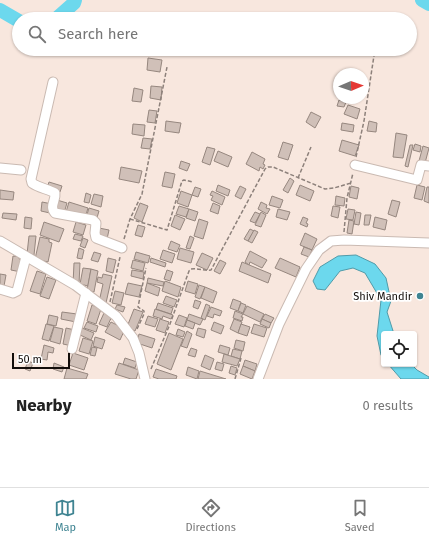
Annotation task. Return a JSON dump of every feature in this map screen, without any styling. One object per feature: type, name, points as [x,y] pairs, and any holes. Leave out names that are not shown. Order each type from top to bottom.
[{"type":"street","points":[[53,82],[36,165],[31,179],[32,183],[55,193],[56,197],[52,206],[52,210],[55,213],[93,220],[96,223],[96,238],[122,248]]},
{"type":"street","points":[[355,165],[417,180],[421,165],[429,166]]},
{"type":"street","points":[[0,168],[21,170]]},
{"type":"street","points":[[258,379],[279,324],[306,269],[319,250],[331,242],[344,240],[429,243]]},
{"type":"street","points":[[0,241],[86,293],[116,316],[133,338],[147,376]]},
{"type":"street","points":[[0,289],[13,293],[17,291],[26,257]]},
{"type":"street","points":[[72,350],[86,293]]},
{"type":"path","points":[[344,240],[347,198],[364,121],[374,56]]},
{"type":"path","points":[[108,309],[130,219],[142,194],[167,67]]},
{"type":"path","points":[[298,178],[311,147]]},
{"type":"path","points":[[147,376],[155,362],[189,271],[196,268],[205,271],[211,270],[264,168],[273,167],[325,189],[351,183]]},
{"type":"path","points":[[130,219],[167,230],[182,181],[193,182]]},
{"type":"path","points":[[133,338],[144,314],[144,311],[138,307],[146,268]]},
{"type":"path","points":[[235,379],[242,358]]},
{"type":"water","points":[[356,255],[375,264],[386,278],[391,301],[387,312],[393,331],[381,331],[381,355],[377,336],[381,300],[365,273],[353,268],[340,271],[325,290],[317,289],[313,281],[320,267],[338,256]]},
{"type":"water","points":[[391,367],[414,367],[429,377],[429,379],[401,379]]},
{"type":"building","points":[[148,58],[162,60],[160,72],[147,70]]},
{"type":"building","points":[[151,86],[162,87],[161,100],[150,98]]},
{"type":"building","points":[[134,88],[143,90],[141,102],[132,101]]},
{"type":"building","points":[[338,104],[345,104],[344,107],[337,106]]},
{"type":"building","points":[[348,105],[360,109],[357,119],[344,114]]},
{"type":"building","points":[[149,110],[157,111],[155,123],[147,122]]},
{"type":"building","points":[[311,112],[321,117],[315,128],[306,122]]},
{"type":"building","points":[[166,121],[181,123],[179,133],[165,131]]},
{"type":"building","points":[[369,121],[377,123],[376,132],[367,131]]},
{"type":"building","points":[[342,123],[354,125],[353,132],[341,130]]},
{"type":"building","points":[[133,124],[145,125],[144,136],[132,134]]},
{"type":"building","points":[[396,133],[407,135],[403,158],[393,157]]},
{"type":"building","points":[[143,138],[152,139],[150,149],[141,148]]},
{"type":"building","points":[[342,140],[359,145],[355,156],[339,151]]},
{"type":"building","points":[[283,142],[293,145],[288,160],[278,157]]},
{"type":"building","points":[[415,144],[421,146],[420,152],[413,150]]},
{"type":"building","points":[[410,145],[413,145],[408,167],[405,166]]},
{"type":"building","points":[[423,146],[429,148],[425,163],[419,161]]},
{"type":"building","points":[[207,147],[215,149],[210,165],[202,162]]},
{"type":"building","points":[[218,151],[232,157],[228,167],[214,161]]},
{"type":"building","points":[[252,152],[265,159],[263,169],[260,167],[259,171],[246,164]]},
{"type":"building","points":[[181,161],[190,164],[187,171],[179,168]]},
{"type":"building","points":[[121,167],[142,171],[139,183],[119,179]]},
{"type":"building","points":[[165,172],[175,174],[172,188],[162,186]]},
{"type":"building","points":[[290,178],[294,181],[288,193],[283,190]]},
{"type":"building","points":[[49,182],[62,186],[60,192],[47,188]]},
{"type":"building","points":[[218,185],[230,190],[228,196],[216,191]]},
{"type":"building","points":[[300,185],[314,191],[310,201],[296,195]]},
{"type":"building","points":[[417,185],[425,187],[422,200],[414,198]]},
{"type":"building","points":[[240,186],[246,189],[241,199],[235,196]]},
{"type":"building","points":[[351,186],[359,188],[357,199],[349,197]]},
{"type":"building","points":[[195,187],[201,189],[198,197],[192,195]]},
{"type":"building","points":[[427,187],[429,187],[429,203],[424,201]]},
{"type":"building","points":[[0,190],[14,192],[13,200],[0,199]]},
{"type":"building","points":[[181,191],[192,195],[188,207],[177,203]]},
{"type":"building","points":[[212,191],[225,197],[222,205],[211,200],[213,196],[210,195]]},
{"type":"building","points":[[86,193],[91,195],[89,203],[84,202]]},
{"type":"building","points":[[94,194],[103,196],[101,207],[91,204]]},
{"type":"building","points":[[272,196],[283,200],[280,208],[269,205]]},
{"type":"building","points":[[336,196],[345,198],[344,206],[335,205]]},
{"type":"building","points":[[57,200],[67,203],[64,213],[55,210]]},
{"type":"building","points":[[392,200],[400,202],[396,217],[388,214]]},
{"type":"building","points":[[42,202],[52,204],[50,213],[41,211]]},
{"type":"building","points":[[69,202],[88,208],[85,218],[66,212]]},
{"type":"building","points":[[261,202],[267,205],[266,208],[270,209],[267,214],[258,209]]},
{"type":"building","points":[[140,203],[148,206],[142,222],[134,218]]},
{"type":"building","points":[[213,203],[220,206],[218,214],[210,211]]},
{"type":"building","points":[[179,206],[189,209],[186,217],[176,214]]},
{"type":"building","points":[[333,206],[340,207],[338,218],[331,216]]},
{"type":"building","points":[[89,208],[99,211],[96,221],[86,218]]},
{"type":"building","points":[[189,209],[198,212],[195,221],[186,218]]},
{"type":"building","points":[[278,209],[290,212],[287,220],[276,217]]},
{"type":"building","points":[[348,209],[355,210],[353,220],[346,219]]},
{"type":"building","points":[[255,212],[260,214],[255,223],[250,221]]},
{"type":"building","points":[[261,212],[266,215],[261,227],[255,225]]},
{"type":"building","points":[[356,212],[361,213],[359,225],[354,224]]},
{"type":"building","points":[[3,213],[17,214],[16,220],[2,218]]},
{"type":"building","points":[[175,215],[185,219],[180,230],[171,226]]},
{"type":"building","points":[[365,215],[371,215],[369,225],[364,225]]},
{"type":"building","points":[[25,217],[32,218],[31,229],[24,228]]},
{"type":"building","points":[[303,217],[308,219],[306,223],[308,224],[307,227],[300,224]]},
{"type":"building","points":[[375,217],[387,220],[385,230],[373,227]]},
{"type":"building","points":[[199,219],[208,222],[203,239],[194,236]]},
{"type":"building","points":[[349,220],[354,221],[352,234],[347,233]]},
{"type":"building","points":[[44,222],[64,229],[59,242],[40,235]]},
{"type":"building","points":[[76,222],[86,225],[83,235],[73,232]]},
{"type":"building","points":[[138,225],[145,227],[142,237],[135,235]]},
{"type":"building","points":[[99,228],[109,230],[107,239],[97,237]]},
{"type":"building","points":[[250,229],[254,231],[248,241],[244,239]]},
{"type":"building","points":[[254,230],[258,232],[252,243],[248,241]]},
{"type":"building","points":[[305,233],[317,239],[312,250],[300,245]]},
{"type":"building","points":[[75,234],[83,236],[81,241],[73,239]]},
{"type":"building","points":[[29,236],[36,236],[34,255],[27,254]]},
{"type":"building","points":[[190,236],[194,238],[190,249],[186,248]]},
{"type":"building","points":[[40,237],[49,239],[49,242],[52,243],[48,262],[35,259]]},
{"type":"building","points":[[83,238],[88,240],[85,248],[80,246]]},
{"type":"building","points":[[171,241],[180,245],[177,252],[168,249]]},
{"type":"building","points":[[304,247],[312,250],[309,257],[301,254]]},
{"type":"building","points":[[79,248],[84,250],[82,259],[77,258]]},
{"type":"building","points":[[180,248],[194,252],[191,263],[177,259]]},
{"type":"building","points":[[163,250],[175,254],[172,263],[160,259]]},
{"type":"building","points":[[250,251],[267,260],[262,268],[250,262],[249,265],[245,262]]},
{"type":"building","points":[[94,252],[101,254],[98,262],[91,260]]},
{"type":"building","points":[[136,252],[150,256],[148,263],[134,259]]},
{"type":"building","points":[[202,253],[213,258],[207,270],[196,265]]},
{"type":"building","points":[[13,256],[23,259],[21,272],[11,270]]},
{"type":"building","points":[[108,258],[116,260],[113,273],[106,271]]},
{"type":"building","points":[[151,258],[166,263],[165,267],[150,262]]},
{"type":"building","points":[[280,258],[300,267],[296,277],[275,268]]},
{"type":"building","points":[[133,260],[145,263],[143,271],[131,268]]},
{"type":"building","points":[[220,260],[226,263],[220,274],[214,271]]},
{"type":"building","points":[[242,262],[271,274],[268,283],[239,271]]},
{"type":"building","points":[[74,263],[80,263],[79,284],[73,284]]},
{"type":"building","points":[[83,268],[91,269],[88,286],[80,284]]},
{"type":"building","points":[[91,269],[98,271],[94,292],[87,290]]},
{"type":"building","points":[[132,270],[144,272],[143,279],[131,276]]},
{"type":"building","points":[[167,270],[173,272],[170,281],[164,279]]},
{"type":"building","points":[[37,271],[46,274],[40,294],[30,291]]},
{"type":"building","points":[[0,274],[6,275],[4,286],[0,285]]},
{"type":"building","points":[[103,274],[112,276],[106,303],[99,302],[103,284],[97,282],[98,277],[102,278]]},
{"type":"building","points":[[47,277],[56,280],[49,299],[40,296]]},
{"type":"building","points":[[148,278],[164,282],[163,286],[147,283]]},
{"type":"building","points":[[165,281],[181,287],[178,297],[162,291]]},
{"type":"building","points":[[188,281],[198,284],[195,294],[185,291]]},
{"type":"building","points":[[128,283],[142,286],[139,297],[125,294]]},
{"type":"building","points":[[147,283],[160,288],[158,296],[145,291]]},
{"type":"building","points":[[199,285],[205,287],[200,299],[195,297]]},
{"type":"building","points":[[205,287],[217,292],[213,303],[201,298]]},
{"type":"building","points":[[115,291],[124,293],[121,305],[112,303]]},
{"type":"building","points":[[166,296],[177,300],[174,307],[163,303]]},
{"type":"building","points":[[233,299],[241,302],[238,311],[230,308]]},
{"type":"building","points":[[195,300],[201,302],[198,309],[193,307]]},
{"type":"building","points":[[158,303],[173,308],[171,314],[156,309]]},
{"type":"building","points":[[241,303],[246,305],[243,313],[238,311]]},
{"type":"building","points":[[206,304],[210,306],[205,320],[201,318]]},
{"type":"building","points":[[92,305],[101,309],[96,324],[87,321]]},
{"type":"building","points":[[117,305],[125,307],[123,312],[115,309]]},
{"type":"building","points":[[247,306],[264,314],[260,322],[243,314]]},
{"type":"building","points":[[211,307],[222,311],[220,316],[214,314],[213,318],[207,316]]},
{"type":"building","points":[[134,309],[143,312],[135,331],[127,327]]},
{"type":"building","points":[[155,309],[173,315],[171,319],[163,316],[162,319],[153,316]]},
{"type":"building","points":[[235,311],[243,314],[241,317],[243,317],[242,321],[233,318]]},
{"type":"building","points":[[62,312],[77,314],[76,322],[61,319]]},
{"type":"building","points":[[104,313],[112,316],[107,327],[99,324]]},
{"type":"building","points":[[189,314],[203,319],[200,325],[187,320]]},
{"type":"building","points":[[265,314],[274,318],[271,323],[262,319]]},
{"type":"building","points":[[49,315],[58,317],[56,326],[47,324]]},
{"type":"building","points":[[179,315],[187,318],[184,327],[175,324]]},
{"type":"building","points":[[148,316],[158,319],[155,327],[145,324]]},
{"type":"building","points":[[160,319],[169,322],[165,333],[156,330]]},
{"type":"building","points":[[234,319],[242,322],[238,333],[230,329]]},
{"type":"building","points":[[262,319],[271,323],[269,328],[260,324]]},
{"type":"building","points":[[187,320],[195,323],[193,329],[185,326]]},
{"type":"building","points":[[87,322],[98,326],[96,332],[84,328]]},
{"type":"building","points":[[111,322],[125,329],[120,340],[105,332]]},
{"type":"building","points":[[214,322],[224,326],[221,334],[211,330]]},
{"type":"building","points":[[46,324],[54,326],[49,341],[42,339]]},
{"type":"building","points":[[241,324],[250,327],[247,336],[238,333]]},
{"type":"building","points":[[254,324],[267,328],[264,337],[251,333]]},
{"type":"building","points":[[54,327],[63,329],[60,344],[50,341]]},
{"type":"building","points":[[66,328],[75,330],[72,346],[63,344]]},
{"type":"building","points":[[82,328],[94,333],[91,340],[80,335]]},
{"type":"building","points":[[198,328],[206,330],[204,338],[196,335]]},
{"type":"building","points":[[178,329],[185,332],[183,337],[176,335]]},
{"type":"building","points":[[187,331],[192,334],[187,348],[181,346]]},
{"type":"building","points":[[169,333],[183,339],[171,370],[157,364]]},
{"type":"building","points":[[139,334],[155,339],[152,348],[137,343]]},
{"type":"building","points":[[95,337],[105,340],[102,349],[93,346]]},
{"type":"building","points":[[83,338],[93,341],[89,354],[79,351]]},
{"type":"building","points":[[236,340],[245,342],[243,351],[234,348]]},
{"type":"building","points":[[44,345],[54,348],[53,353],[48,352],[47,360],[41,359]]},
{"type":"building","points":[[220,345],[230,348],[228,355],[218,352]]},
{"type":"building","points":[[92,347],[97,348],[95,356],[90,355]]},
{"type":"building","points":[[191,348],[197,350],[195,357],[188,355]]},
{"type":"building","points":[[233,349],[242,351],[240,359],[231,356]]},
{"type":"building","points":[[73,353],[88,358],[84,370],[69,365]]},
{"type":"building","points":[[224,354],[240,359],[237,366],[222,362]]},
{"type":"building","points":[[205,355],[214,359],[210,370],[201,366]]},
{"type":"building","points":[[125,358],[137,362],[135,368],[123,364]]},
{"type":"building","points":[[245,360],[257,364],[255,371],[243,366]]},
{"type":"building","points":[[28,361],[33,363],[30,371],[25,369]]},
{"type":"building","points":[[217,362],[224,364],[222,371],[215,369]]},
{"type":"building","points":[[54,363],[64,367],[62,372],[53,369]]},
{"type":"building","points":[[119,363],[139,370],[136,379],[115,374]]},
{"type":"building","points":[[231,366],[237,368],[235,375],[229,373]]},
{"type":"building","points":[[243,366],[255,371],[252,379],[240,374]]},
{"type":"building","points":[[188,367],[199,371],[197,379],[186,375]]},
{"type":"building","points":[[67,368],[88,374],[86,379],[64,379]]},
{"type":"building","points":[[156,369],[177,376],[176,379],[159,379],[153,377]]},
{"type":"building","points":[[200,371],[226,379],[198,379]]},
{"type":"waterway","points":[[64,12],[74,3],[75,0]]},
{"type":"waterway","points":[[422,0],[429,4]]},
{"type":"waterway","points":[[0,10],[12,17]]},
{"type":"place","name":"Shiv Mandir","points":[[420,296]]}]
